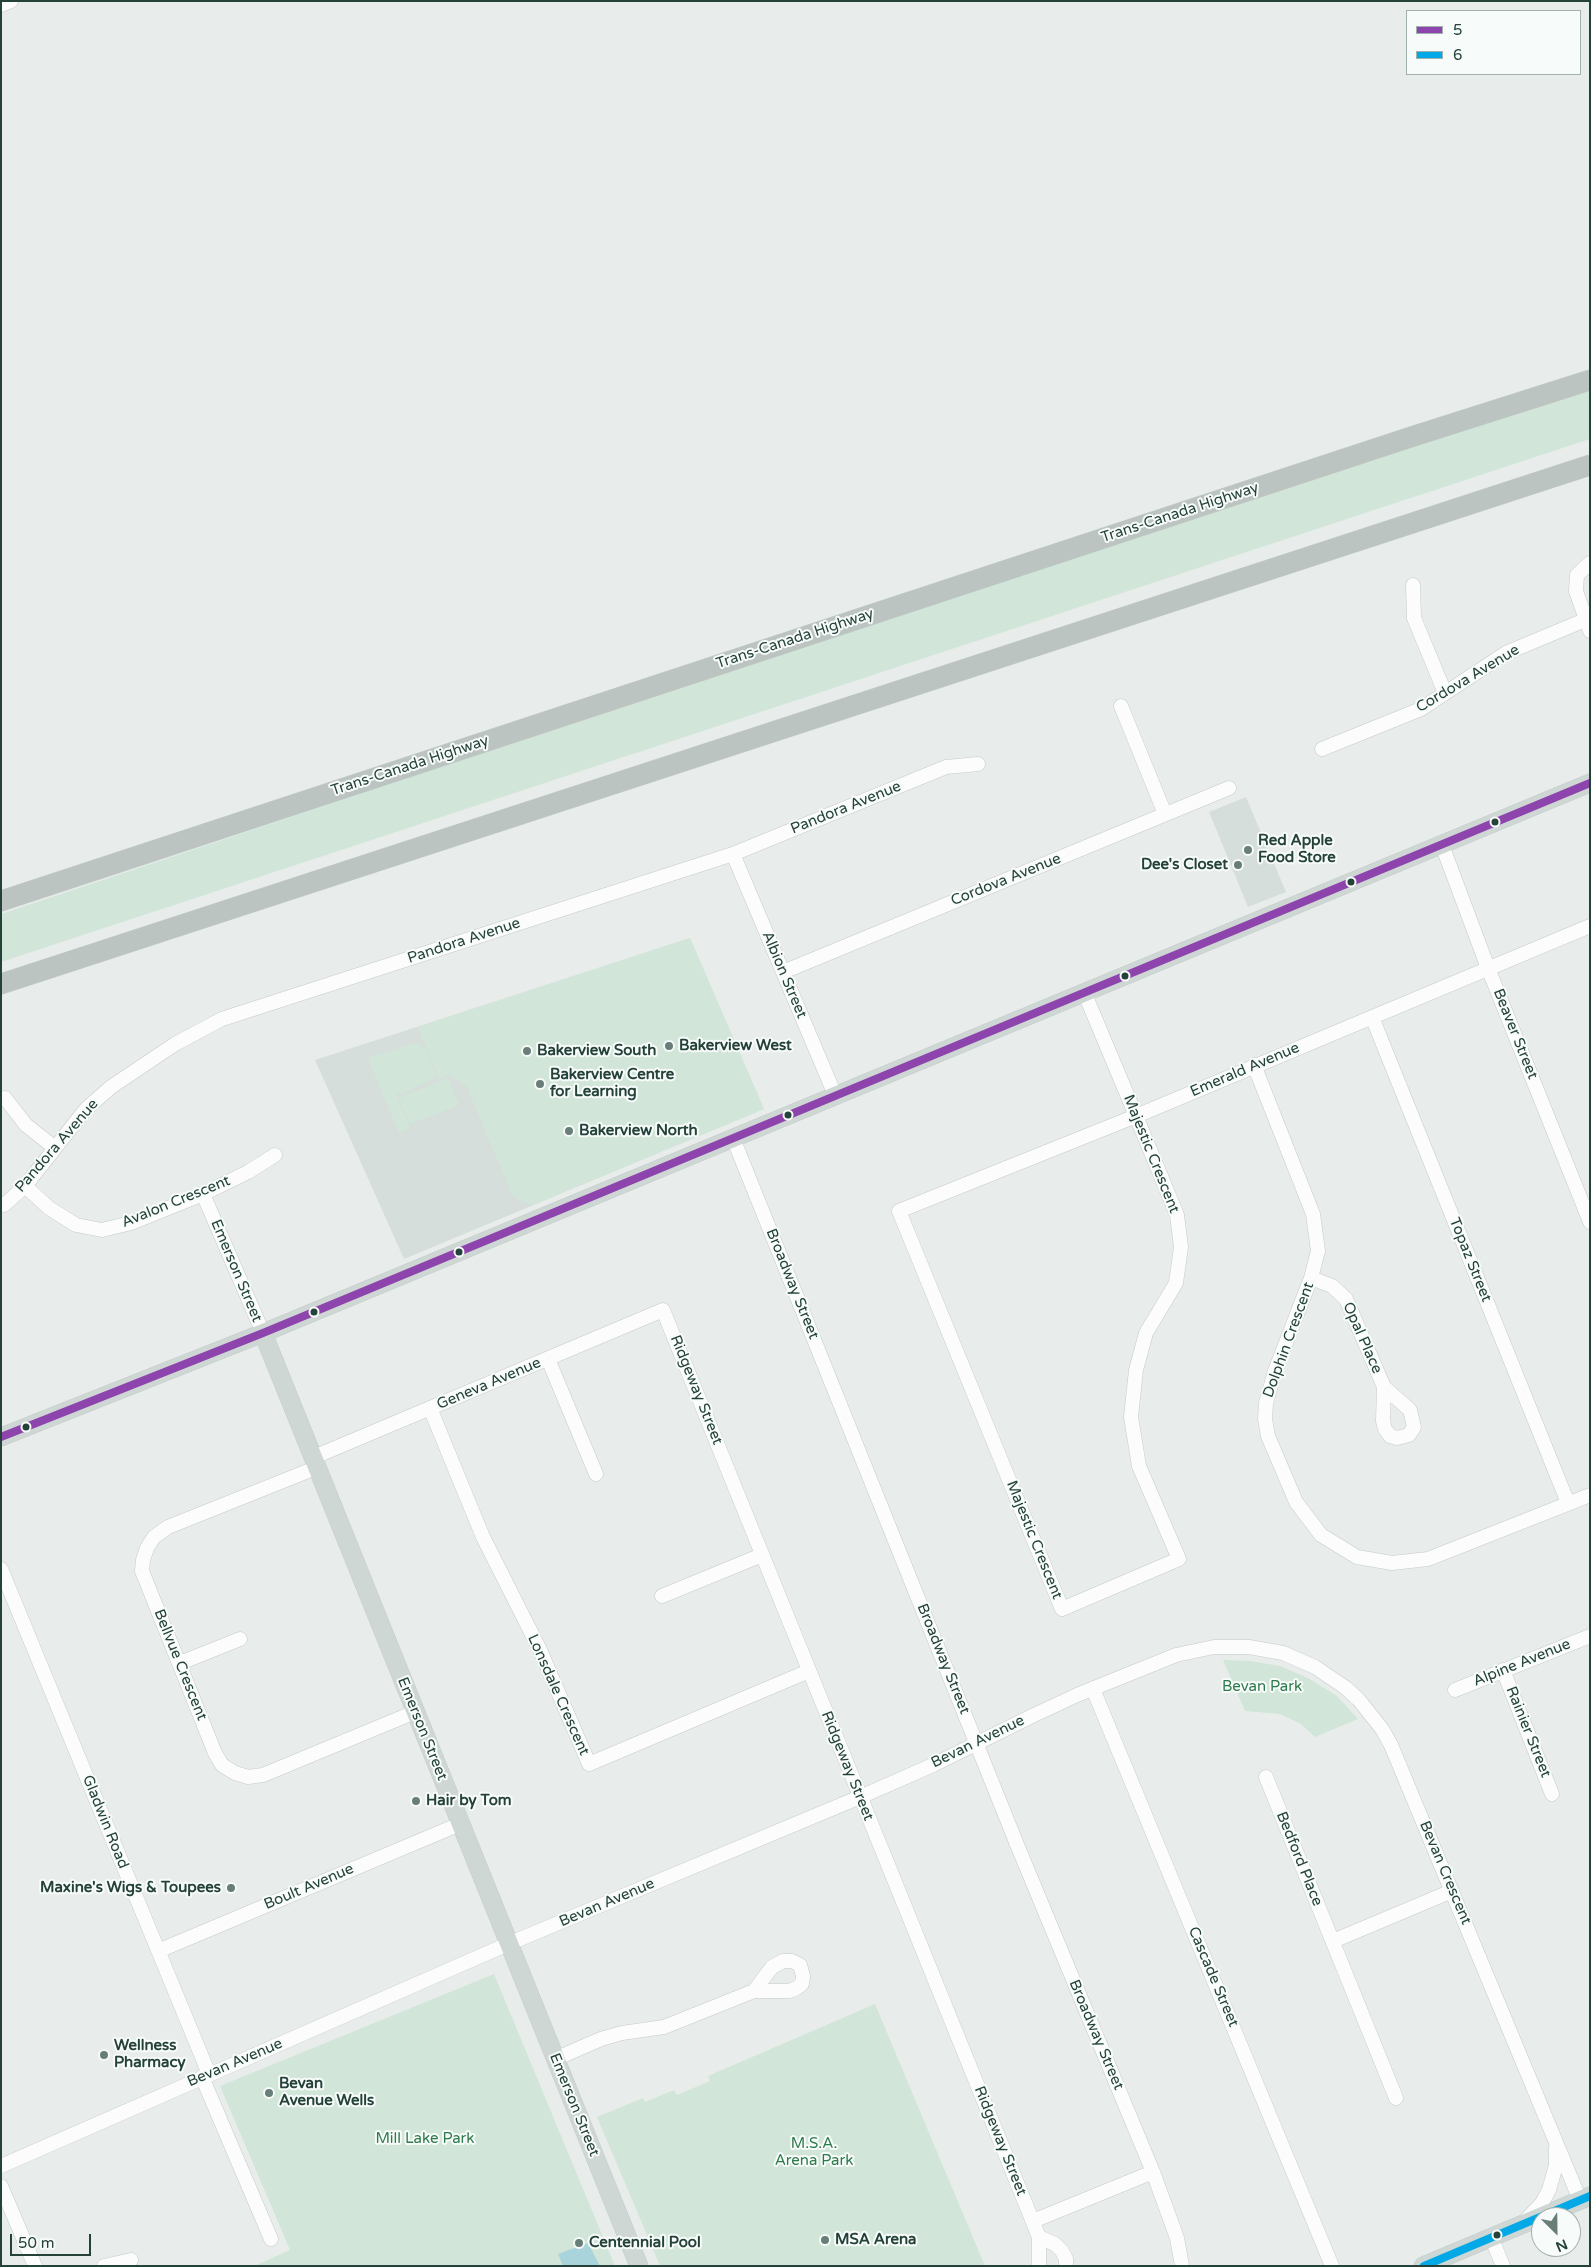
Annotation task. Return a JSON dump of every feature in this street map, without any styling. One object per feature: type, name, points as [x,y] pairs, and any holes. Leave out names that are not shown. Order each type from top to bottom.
[{"type":"highway","points":[[1414,436],[1590,374]]},
{"type":"highway","name":"Trans-Canada Highway","points":[[1,901],[1414,436],[1590,380]]},
{"type":"highway","points":[[1,984],[1590,465]]},
{"type":"main road","points":[[1,1437],[263,1333],[1590,783]]},
{"type":"main road","name":"Emerson Street","points":[[263,1333],[638,2266]]},
{"type":"main road","points":[[1423,2266],[1585,2198]]},
{"type":"street","points":[[1,5],[11,1]]},
{"type":"street","points":[[1588,625],[1576,591],[1577,575],[1590,562]]},
{"type":"street","points":[[1413,585],[1414,618],[1445,693]]},
{"type":"street","name":"Cordova Avenue","points":[[1322,749],[1421,709],[1506,653],[1588,625]]},
{"type":"street","points":[[1122,706],[1165,814]]},
{"type":"street","name":"Pandora Avenue","points":[[4,1206],[25,1186],[86,1109],[112,1086],[175,1044],[222,1019],[732,854],[946,767],[978,764]]},
{"type":"street","name":"Cordova Avenue","points":[[783,972],[1229,788]]},
{"type":"street","name":"Beaver Street","points":[[1442,845],[1488,968],[1590,1222]]},
{"type":"street","name":"Albion Street","points":[[732,854],[835,1096]]},
{"type":"street","name":"Emerald Avenue","points":[[899,1211],[1136,1116],[1590,926]]},
{"type":"street","name":"Majestic Crescent","points":[[899,1211],[1062,1609],[1179,1559],[1139,1466],[1131,1417],[1136,1370],[1146,1333],[1176,1283],[1181,1247],[1177,1215],[1084,992]]},
{"type":"street","name":"Topaz Street","points":[[1372,1017],[1568,1504]]},
{"type":"street","name":"Dolphin Crescent","points":[[1254,1065],[1313,1214],[1318,1251],[1311,1278],[1276,1371],[1266,1403],[1265,1419],[1268,1436],[1296,1502],[1321,1536],[1357,1557],[1392,1563],[1428,1559],[1590,1495]]},
{"type":"street","points":[[5,1098],[26,1125],[55,1148]]},
{"type":"street","name":"Broadway Street","points":[[733,1138],[1018,1847],[1153,2172],[1177,2238],[1182,2266]]},
{"type":"street","name":"Avalon Crescent","points":[[25,1186],[49,1208],[76,1225],[102,1230],[131,1223],[203,1194],[248,1172],[275,1155]]},
{"type":"street","name":"Emerson Street","points":[[203,1194],[263,1333]]},
{"type":"street","name":"Opal Place","points":[[1311,1278],[1332,1286],[1346,1299],[1384,1387]]},
{"type":"street","name":"Geneva Avenue","points":[[316,1462],[430,1408],[663,1310]]},
{"type":"street","name":"Ridgeway Street","points":[[663,1310],[1033,2221],[1039,2237],[1039,2266]]},
{"type":"street","points":[[548,1359],[596,1474]]},
{"type":"street","name":"Lonsdale Crescent","points":[[430,1408],[483,1537],[540,1650],[589,1764],[809,1671]]},
{"type":"street","name":"Bellvue Crescent","points":[[316,1462],[168,1527],[154,1537],[147,1548],[142,1571],[215,1753],[222,1765],[235,1773],[248,1777],[263,1775],[415,1712]]},
{"type":"street","points":[[662,1596],[762,1555]]},
{"type":"street","name":"Gladwin Road","points":[[1,1569],[158,1951],[205,2076],[271,2239]]},
{"type":"street","name":"Alpine Avenue","points":[[1455,1690],[1590,1636]]},
{"type":"street","points":[[180,1663],[240,1639]]},
{"type":"street","name":"Bevan Avenue","points":[[1,2166],[508,1944],[860,1797],[1093,1689],[1176,1655],[1214,1647]]},
{"type":"street","name":"Bevan Crescent","points":[[1214,1647],[1249,1647],[1283,1653],[1315,1667],[1346,1688],[1372,1714],[1391,1745],[1556,2141],[1585,2198]]},
{"type":"street","name":"Rainier Street","points":[[1503,1670],[1552,1794]]},
{"type":"street","name":"Cascade Street","points":[[1093,1689],[1332,2266]]},
{"type":"street","name":"Bedford Place","points":[[1266,1777],[1396,2098]]},
{"type":"street","name":"Boult Avenue","points":[[158,1951],[460,1824]]},
{"type":"street","points":[[1333,1941],[1452,1891]]},
{"type":"street","points":[[555,2059],[601,2039],[622,2033],[664,2027],[754,1991]]},
{"type":"street","points":[[1522,2224],[1542,2203],[1549,2190],[1556,2165],[1556,2141]]},
{"type":"street","points":[[1033,2221],[1153,2172]]},
{"type":"street","points":[[1,2186],[36,2266]]},
{"type":"street","points":[[1039,2237],[1055,2244],[1062,2251],[1066,2259],[1066,2266]]},
{"type":"street","points":[[1491,2238],[1503,2266]]},
{"type":"street","points":[[104,2266],[131,2260]]},
{"type":"shaded area","points":[[1246,797],[1286,892],[1248,907],[1209,812]]},
{"type":"shaded area","name":"Bakerview Centre for Learning","points":[[690,938],[764,1109],[404,1259],[315,1060]]},
{"type":"green space","points":[[1590,391],[1590,439],[1,962],[1,914],[841,633],[1550,402]]},
{"type":"green space","name":"Bakerview Centre for Learning","points":[[690,938],[764,1109],[532,1205],[516,1198],[512,1194],[466,1085],[448,1075],[439,1079],[418,1027]]},
{"type":"green space","points":[[416,1043],[426,1049],[436,1078],[396,1095],[410,1128],[399,1133],[368,1058]]},
{"type":"green space","points":[[448,1078],[459,1105],[410,1124],[399,1098]]},
{"type":"green space","name":"Bevan Park","points":[[1223,1660],[1250,1661],[1280,1666],[1308,1678],[1337,1696],[1358,1719],[1315,1737],[1301,1724],[1280,1714],[1245,1711]]},
{"type":"green space","name":"Mill Lake Park","points":[[494,1974],[615,2266],[254,2266],[290,2250],[220,2086]]},
{"type":"green space","name":"M.S.A. Arena Park","points":[[875,2004],[985,2266],[660,2266],[597,2117],[643,2098],[645,2102],[674,2090],[677,2095],[710,2081],[708,2076]]},
{"type":"water","points":[[588,2243],[600,2266],[563,2266],[558,2254]]},
{"type":"transit line","name":"5","points":[[1,1437],[263,1333],[1590,783]]},
{"type":"transit line","name":"6","points":[[1424,2266],[1590,2196]]},
{"type":"place","name":"Red Apple Food Store","points":[[1248,850]]},
{"type":"place","name":"Dee's Closet","points":[[1238,865]]},
{"type":"place","name":"Bakerview West","points":[[669,1046]]},
{"type":"place","name":"Bakerview South","points":[[527,1051]]},
{"type":"place","name":"Bakerview Centre for Learning","points":[[540,1084]]},
{"type":"place","name":"Bakerview North","points":[[569,1131]]},
{"type":"place","name":"Hair by Tom","points":[[416,1801]]},
{"type":"place","name":"Maxine's Wigs & Toupees","points":[[231,1888]]},
{"type":"place","name":"Wellness Pharmacy","points":[[104,2055]]},
{"type":"place","name":"Bevan Avenue Wells","points":[[269,2093]]},
{"type":"place","name":"MSA Arena","points":[[825,2240]]},
{"type":"place","name":"Centennial Pool","points":[[579,2243]]}]
